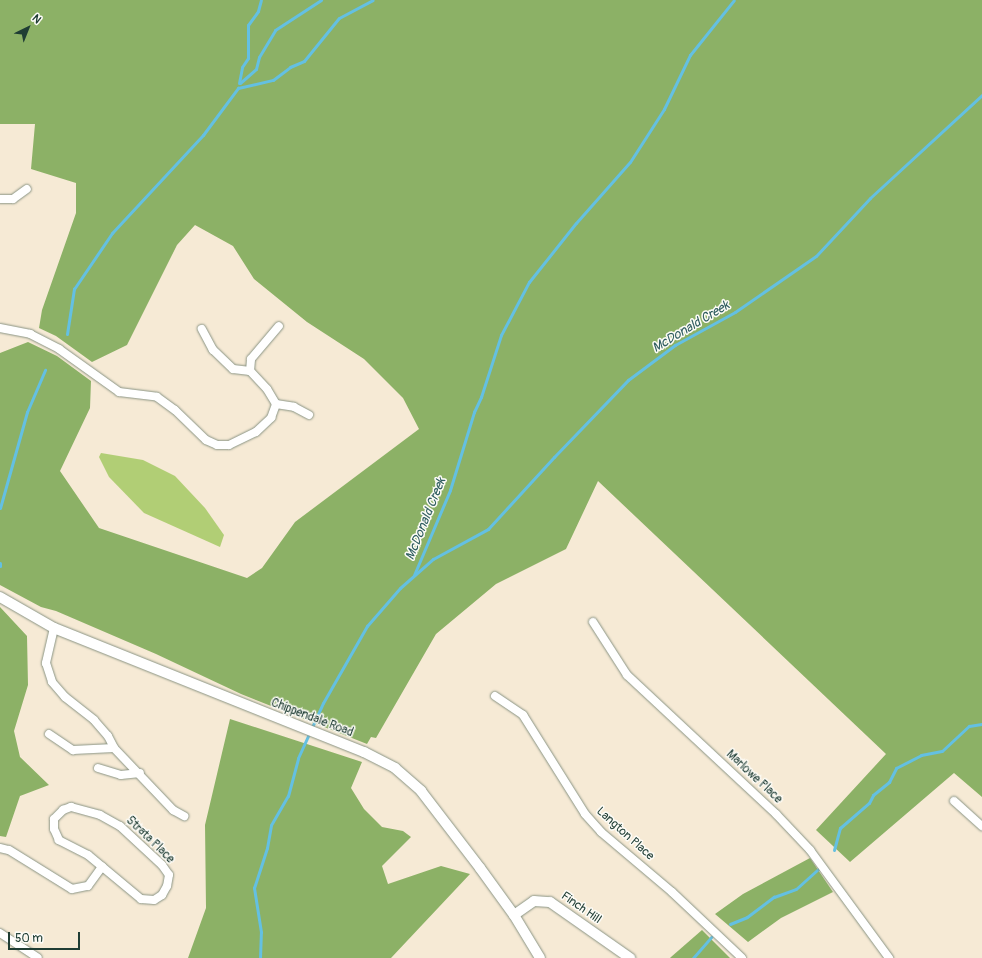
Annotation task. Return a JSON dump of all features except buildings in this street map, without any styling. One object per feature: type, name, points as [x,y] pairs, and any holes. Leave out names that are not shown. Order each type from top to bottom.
[{"type":"street","points":[[0,199],[13,199],[27,189]]},
{"type":"street","points":[[250,371],[251,359],[279,326]]},
{"type":"street","points":[[0,328],[30,334],[59,349],[90,373],[119,392],[157,397],[176,410],[206,440],[217,445],[229,445],[256,432],[271,418],[276,404]]},
{"type":"street","points":[[202,329],[213,350],[233,369],[250,371],[267,389],[276,404],[294,407],[309,415]]},
{"type":"street","name":"Chippendale Road","points":[[0,597],[54,628],[242,705],[364,752],[395,768],[421,791],[514,915],[540,958]]},
{"type":"street","name":"Marlowe Place","points":[[593,622],[627,676],[776,814],[810,850],[889,958]]},
{"type":"street","points":[[54,628],[47,651],[47,672],[65,697],[99,725],[114,748],[140,772],[173,810],[184,816]]},
{"type":"street","name":"Langton Place","points":[[495,696],[523,715],[584,814],[601,832],[672,892],[742,958]]},
{"type":"street","points":[[49,734],[73,750],[114,748]]},
{"type":"street","points":[[98,768],[122,775],[140,772]]},
{"type":"street","points":[[954,801],[982,826]]},
{"type":"street","name":"Strata Place","points":[[77,807],[120,826],[167,870],[167,886],[158,898],[145,900],[102,867],[88,855],[59,840],[54,824],[62,810],[77,807]]},
{"type":"street","points":[[0,848],[9,850],[72,889],[88,886],[102,867]]},
{"type":"street","name":"Finch Hill","points":[[514,915],[534,901],[550,902],[630,958]]},
{"type":"street","points":[[0,933],[38,958]]},
{"type":"green space","points":[[0,0],[982,0],[982,797],[954,773],[850,862],[816,830],[886,754],[598,481],[566,549],[496,584],[436,634],[376,738],[371,737],[367,744],[241,694],[156,654],[56,611],[41,607],[0,585],[0,353],[28,342],[57,356],[91,381],[90,408],[60,471],[99,528],[247,578],[262,568],[295,522],[419,429],[403,398],[364,359],[307,322],[254,279],[233,246],[195,225],[177,245],[127,345],[92,362],[56,336],[39,328],[42,310],[76,213],[76,183],[31,169],[35,124],[0,124]]},
{"type":"green space","points":[[101,453],[143,460],[175,476],[205,508],[224,535],[220,547],[144,513],[109,477],[99,457]]},
{"type":"green space","points":[[0,607],[27,636],[28,685],[14,731],[20,757],[49,785],[20,796],[6,837],[0,836]]},
{"type":"green space","points":[[230,719],[362,762],[351,788],[364,809],[382,827],[403,831],[411,837],[382,866],[388,884],[441,866],[470,874],[391,958],[188,958],[206,908],[205,825]]},
{"type":"green space","points":[[810,858],[833,892],[781,918],[748,942],[715,914],[743,894]]},
{"type":"green space","points":[[702,930],[730,958],[670,958],[671,957]]},
{"type":"waterway","points":[[239,83],[242,67],[248,58],[248,25],[258,11],[261,0]]},
{"type":"waterway","points":[[240,83],[256,69],[259,57],[275,30],[321,0]]},
{"type":"waterway","points":[[67,334],[74,289],[112,233],[203,135],[238,88],[273,80],[290,67],[304,61],[339,18],[373,0]]},
{"type":"waterway","name":"McDonald Creek","points":[[414,575],[450,490],[474,412],[481,397],[501,335],[529,282],[576,223],[630,162],[664,109],[690,55],[734,0]]},
{"type":"waterway","name":"McDonald Creek","points":[[260,958],[261,932],[254,888],[267,848],[271,825],[288,796],[298,758],[323,703],[367,626],[400,588],[433,559],[488,529],[554,457],[628,380],[675,345],[735,312],[816,256],[870,198],[982,95]]},
{"type":"waterway","points":[[0,508],[27,412],[45,370]]},
{"type":"waterway","points":[[834,850],[840,828],[869,803],[873,795],[889,782],[896,768],[921,755],[942,751],[969,726],[982,724]]},
{"type":"waterway","points":[[730,924],[747,917],[774,897],[796,889],[819,868]]},
{"type":"waterway","points":[[693,958],[711,937]]}]
